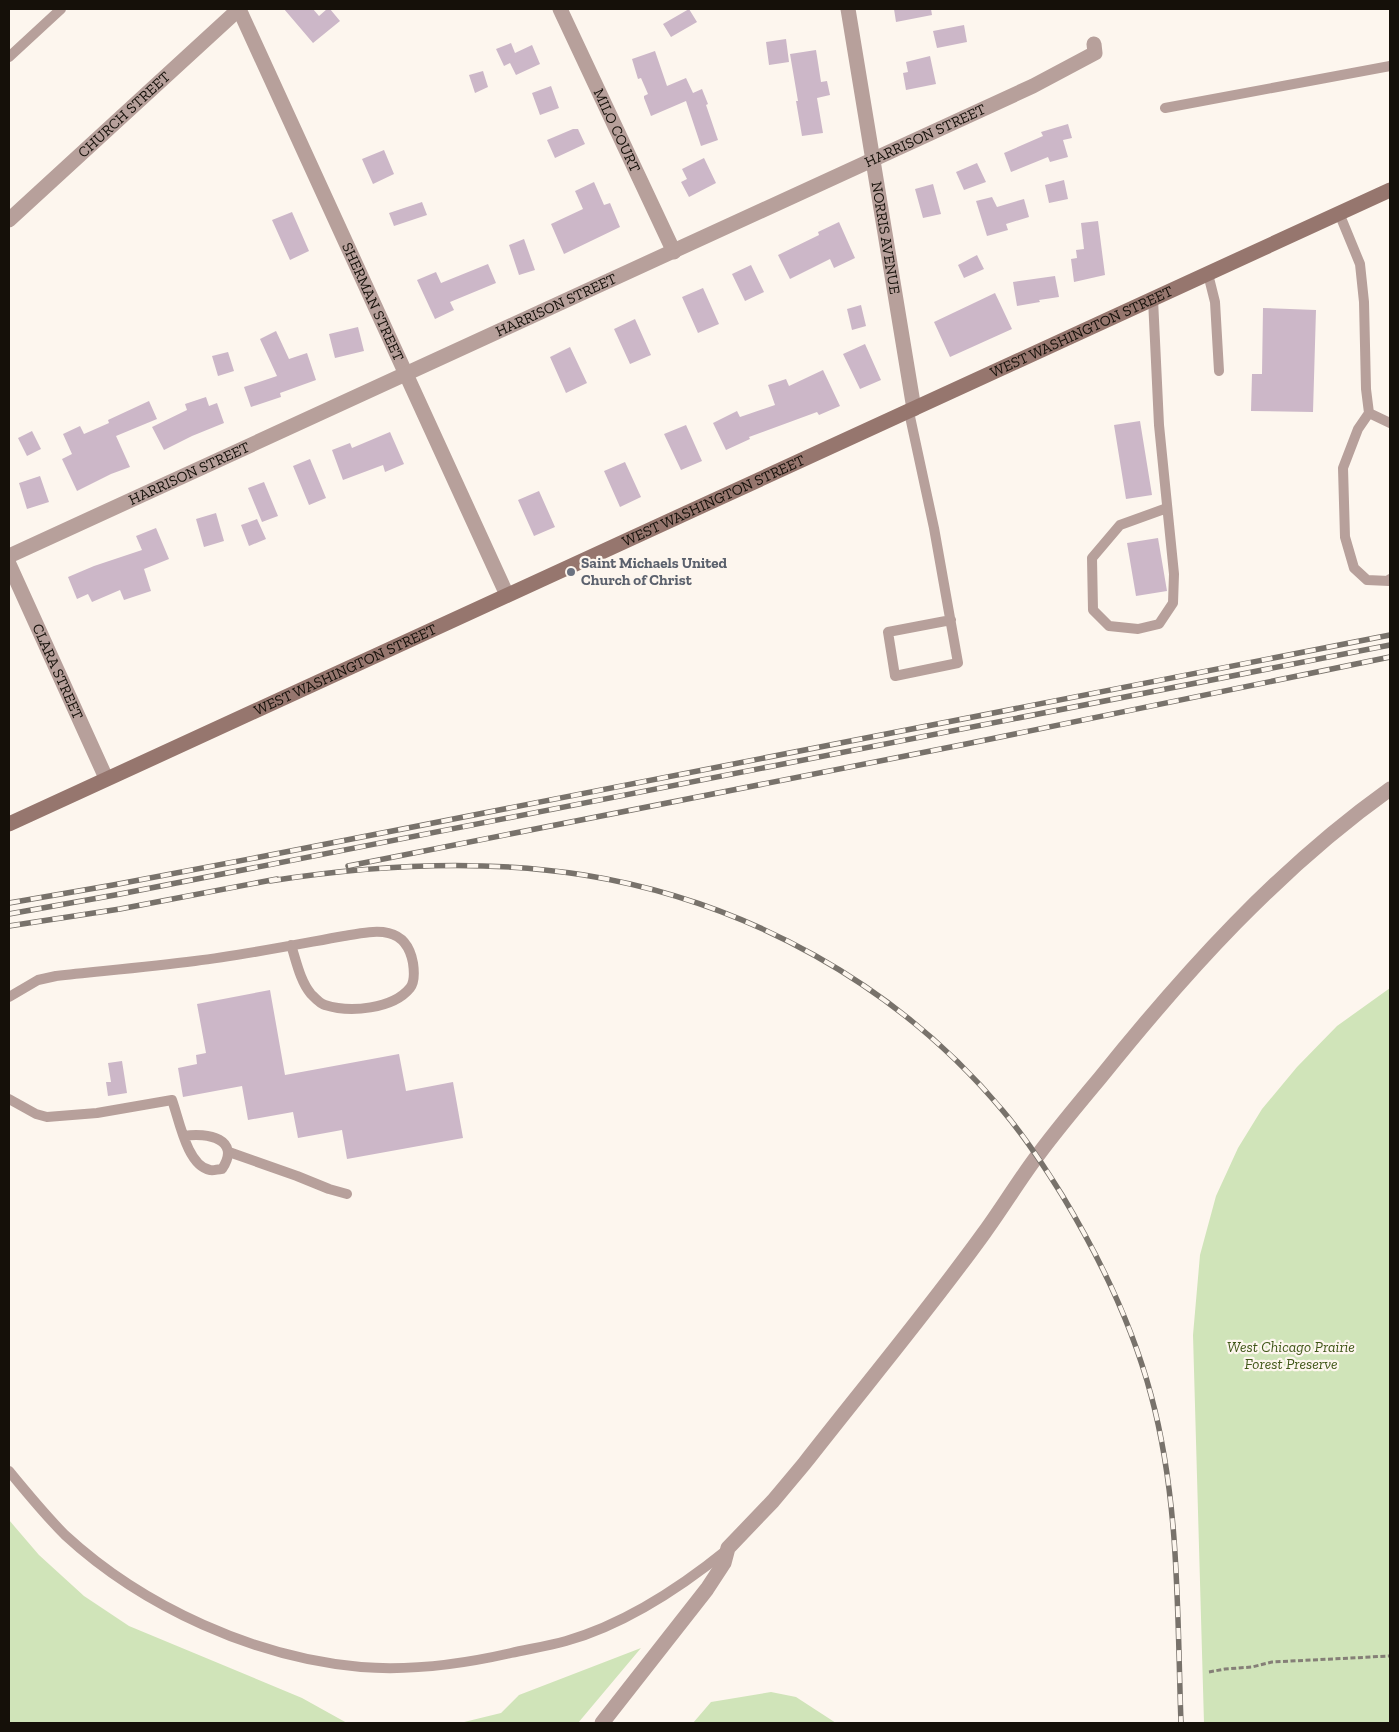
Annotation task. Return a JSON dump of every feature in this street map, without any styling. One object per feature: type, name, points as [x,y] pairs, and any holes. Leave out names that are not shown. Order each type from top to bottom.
[{"type":"main road","name":"WEST WASHINGTON STREET","points":[[9,824],[1390,190]]},
{"type":"street","name":"CHURCH STREET","points":[[10,216],[239,9]]},
{"type":"street","name":"SHERMAN STREET","points":[[239,9],[507,595]]},
{"type":"street","name":"MILO COURT","points":[[560,9],[674,252]]},
{"type":"street","name":"NORRIS AVENUE","points":[[848,9],[912,411]]},
{"type":"street","name":"HARRISON STREET","points":[[9,556],[1034,86],[1095,53],[1094,44]]},
{"type":"street","name":"CLARA STREET","points":[[9,564],[106,778]]},
{"type":"street","points":[[602,1723],[707,1589],[724,1563],[728,1548],[773,1501],[804,1464],[985,1232],[1037,1156],[1156,1008],[1219,940],[1302,858],[1359,811],[1390,789]]},
{"type":"lane","points":[[9,57],[61,9]]},
{"type":"lane","points":[[1165,108],[1390,66]]},
{"type":"lane","points":[[1339,213],[1360,264],[1364,302],[1366,389],[1369,413],[1358,429],[1343,468],[1345,537],[1354,568],[1368,580],[1389,581],[1390,579]]},
{"type":"lane","points":[[1208,274],[1214,302],[1220,371]]},
{"type":"lane","points":[[1153,299],[1159,425],[1174,574],[1173,603],[1159,624],[1138,629],[1109,626],[1093,610],[1092,558],[1120,526],[1167,508]]},
{"type":"lane","points":[[912,411],[958,663],[895,676],[888,632],[950,620]]},
{"type":"lane","points":[[1369,413],[1390,423]]},
{"type":"lane","points":[[9,997],[38,980],[56,976],[196,961],[374,930],[395,934],[405,944],[412,957],[414,972],[412,987],[400,998],[388,1004],[348,1009],[324,1005],[310,992],[303,981],[291,945]]},
{"type":"lane","points":[[9,1099],[36,1114],[47,1117],[97,1113],[172,1100],[187,1148],[196,1163],[210,1170],[222,1169],[228,1159],[229,1152],[225,1145],[208,1134],[184,1136]]},
{"type":"lane","points":[[229,1152],[329,1190],[347,1194]]},
{"type":"lane","points":[[9,1471],[35,1504],[66,1535],[126,1582],[162,1604],[233,1638],[322,1662],[362,1667],[449,1665],[567,1641],[616,1622],[660,1598],[699,1572],[728,1548]]},
{"type":"path","points":[[1209,1672],[1252,1667],[1272,1662],[1390,1656]]},
{"type":"green space","name":"West Chicago Prairie Forest Preserve","points":[[1390,988],[1390,1723],[1204,1723],[1193,1335],[1200,1255],[1216,1196],[1238,1148],[1262,1109],[1297,1067],[1337,1026]]},
{"type":"green space","points":[[9,1520],[39,1555],[84,1596],[129,1626],[302,1698],[347,1723],[9,1723]]},
{"type":"green space","points":[[641,1648],[578,1723],[460,1723],[501,1713],[519,1695]]},
{"type":"green space","points":[[771,1692],[796,1697],[836,1723],[693,1723],[711,1702]]},
{"type":"building","points":[[284,9],[313,9],[319,16],[327,9],[330,9],[340,21],[313,43]]},
{"type":"building","points":[[689,9],[697,22],[671,37],[663,24]]},
{"type":"building","points":[[894,9],[931,9],[932,15],[896,22]]},
{"type":"building","points":[[964,25],[967,42],[937,48],[933,31]]},
{"type":"building","points":[[786,39],[789,62],[769,65],[766,42]]},
{"type":"building","points":[[511,43],[515,53],[532,45],[540,64],[516,75],[510,63],[504,66],[496,49]]},
{"type":"building","points":[[816,50],[821,82],[827,81],[830,95],[817,98],[823,133],[802,136],[790,54]]},
{"type":"building","points":[[655,51],[667,86],[686,78],[693,93],[702,89],[718,140],[701,146],[686,101],[651,116],[644,98],[648,94],[641,78],[638,79],[632,59]]},
{"type":"building","points":[[930,56],[936,84],[906,90],[903,73],[908,72],[906,62]]},
{"type":"building","points":[[483,71],[488,87],[475,93],[469,75]]},
{"type":"building","points":[[551,86],[559,108],[540,115],[532,93]]},
{"type":"building","points":[[1068,124],[1072,138],[1063,140],[1068,157],[1050,162],[1048,157],[1011,172],[1004,153],[1043,136],[1041,132]]},
{"type":"building","points":[[573,129],[578,129],[585,144],[555,158],[547,140]]},
{"type":"building","points":[[384,150],[394,174],[373,184],[362,159]]},
{"type":"building","points":[[704,158],[716,183],[689,197],[681,182],[687,179],[682,169]]},
{"type":"building","points":[[977,163],[986,182],[964,190],[956,172]]},
{"type":"building","points":[[1064,180],[1068,199],[1049,203],[1045,185]]},
{"type":"building","points":[[594,182],[604,205],[610,203],[620,227],[564,254],[551,224],[583,209],[575,191]]},
{"type":"building","points":[[933,184],[941,214],[923,218],[915,189]]},
{"type":"building","points":[[992,197],[997,207],[1024,199],[1029,217],[1006,224],[1008,230],[987,236],[976,201]]},
{"type":"building","points":[[422,202],[427,215],[394,226],[389,213]]},
{"type":"building","points":[[292,212],[309,251],[290,260],[272,220]]},
{"type":"building","points":[[1098,221],[1105,275],[1074,282],[1071,259],[1077,258],[1076,250],[1084,249],[1081,223]]},
{"type":"building","points":[[839,222],[855,258],[834,268],[830,259],[790,279],[778,255],[819,235],[818,232]]},
{"type":"building","points":[[524,239],[535,270],[519,275],[509,245]]},
{"type":"building","points":[[977,255],[984,269],[964,278],[958,265]]},
{"type":"building","points":[[488,264],[496,283],[450,302],[454,310],[435,319],[417,280],[436,272],[441,283]]},
{"type":"building","points":[[751,265],[764,292],[745,301],[732,274]]},
{"type":"building","points":[[1055,276],[1059,297],[1017,306],[1013,282]]},
{"type":"building","points":[[703,288],[719,324],[698,333],[682,297]]},
{"type":"building","points":[[995,293],[1012,329],[950,357],[934,322]]},
{"type":"building","points":[[861,305],[866,326],[852,330],[847,309]]},
{"type":"building","points":[[1263,308],[1316,310],[1313,412],[1251,411],[1252,374],[1262,374]]},
{"type":"building","points":[[635,319],[651,355],[630,364],[614,329]]},
{"type":"building","points":[[358,327],[364,351],[335,358],[329,334]]},
{"type":"building","points":[[276,331],[289,359],[307,353],[316,380],[280,393],[281,397],[251,407],[244,387],[277,376],[260,339]]},
{"type":"building","points":[[865,344],[881,380],[860,389],[843,354]]},
{"type":"building","points":[[570,347],[587,383],[566,393],[550,357]]},
{"type":"building","points":[[228,352],[234,371],[218,376],[212,356]]},
{"type":"building","points":[[823,370],[840,406],[819,415],[817,412],[749,437],[750,439],[726,450],[713,423],[737,411],[740,417],[775,405],[768,385],[786,379],[789,386]]},
{"type":"building","points":[[206,397],[209,406],[217,403],[224,423],[164,450],[152,427],[187,410],[185,404]]},
{"type":"building","points":[[149,401],[157,419],[116,436],[130,467],[77,491],[62,459],[72,454],[63,434],[80,426],[84,434],[109,423],[108,420]]},
{"type":"building","points":[[1140,421],[1152,495],[1126,499],[1114,425]]},
{"type":"building","points":[[686,425],[702,461],[681,470],[664,434]]},
{"type":"building","points":[[32,431],[41,449],[27,456],[18,438]]},
{"type":"building","points":[[390,432],[404,464],[385,472],[383,465],[343,480],[332,450],[350,443],[352,448]]},
{"type":"building","points":[[310,459],[326,498],[309,505],[293,466]]},
{"type":"building","points":[[625,462],[641,497],[620,507],[604,471]]},
{"type":"building","points":[[40,476],[49,502],[27,509],[19,483]]},
{"type":"building","points":[[264,482],[278,516],[262,522],[248,488]]},
{"type":"building","points":[[539,491],[555,527],[534,536],[518,500]]},
{"type":"building","points":[[216,513],[224,541],[204,547],[196,519]]},
{"type":"building","points":[[257,519],[266,539],[249,546],[241,525]]},
{"type":"building","points":[[156,528],[169,559],[144,569],[151,591],[124,600],[120,590],[92,602],[88,594],[77,599],[68,577],[142,550],[136,536]]},
{"type":"building","points":[[1158,538],[1167,591],[1136,596],[1127,543]]},
{"type":"building","points":[[270,990],[285,1075],[399,1054],[406,1091],[453,1082],[463,1138],[347,1159],[342,1130],[298,1138],[293,1112],[248,1120],[242,1086],[183,1097],[178,1068],[197,1064],[196,1055],[206,1053],[197,1004]]},
{"type":"building","points":[[122,1061],[127,1093],[108,1096],[106,1082],[111,1082],[108,1063]]},
{"type":"railway","points":[[9,903],[265,856],[1390,635]]},
{"type":"railway","points":[[9,914],[115,895],[1390,645]]},
{"type":"railway","points":[[348,866],[966,744],[1390,657]]},
{"type":"railway","points":[[270,881],[309,875],[387,868],[467,866],[545,870],[584,875],[644,887],[703,905],[760,928],[815,956],[867,988],[916,1025],[961,1066],[1011,1121],[1062,1195],[1114,1292],[1143,1369],[1160,1435],[1172,1517],[1181,1723]]},
{"type":"railway","points":[[9,926],[120,909],[277,879]]},
{"type":"place","name":"Saint Michaels United Church of Christ","points":[[571,572]]}]
